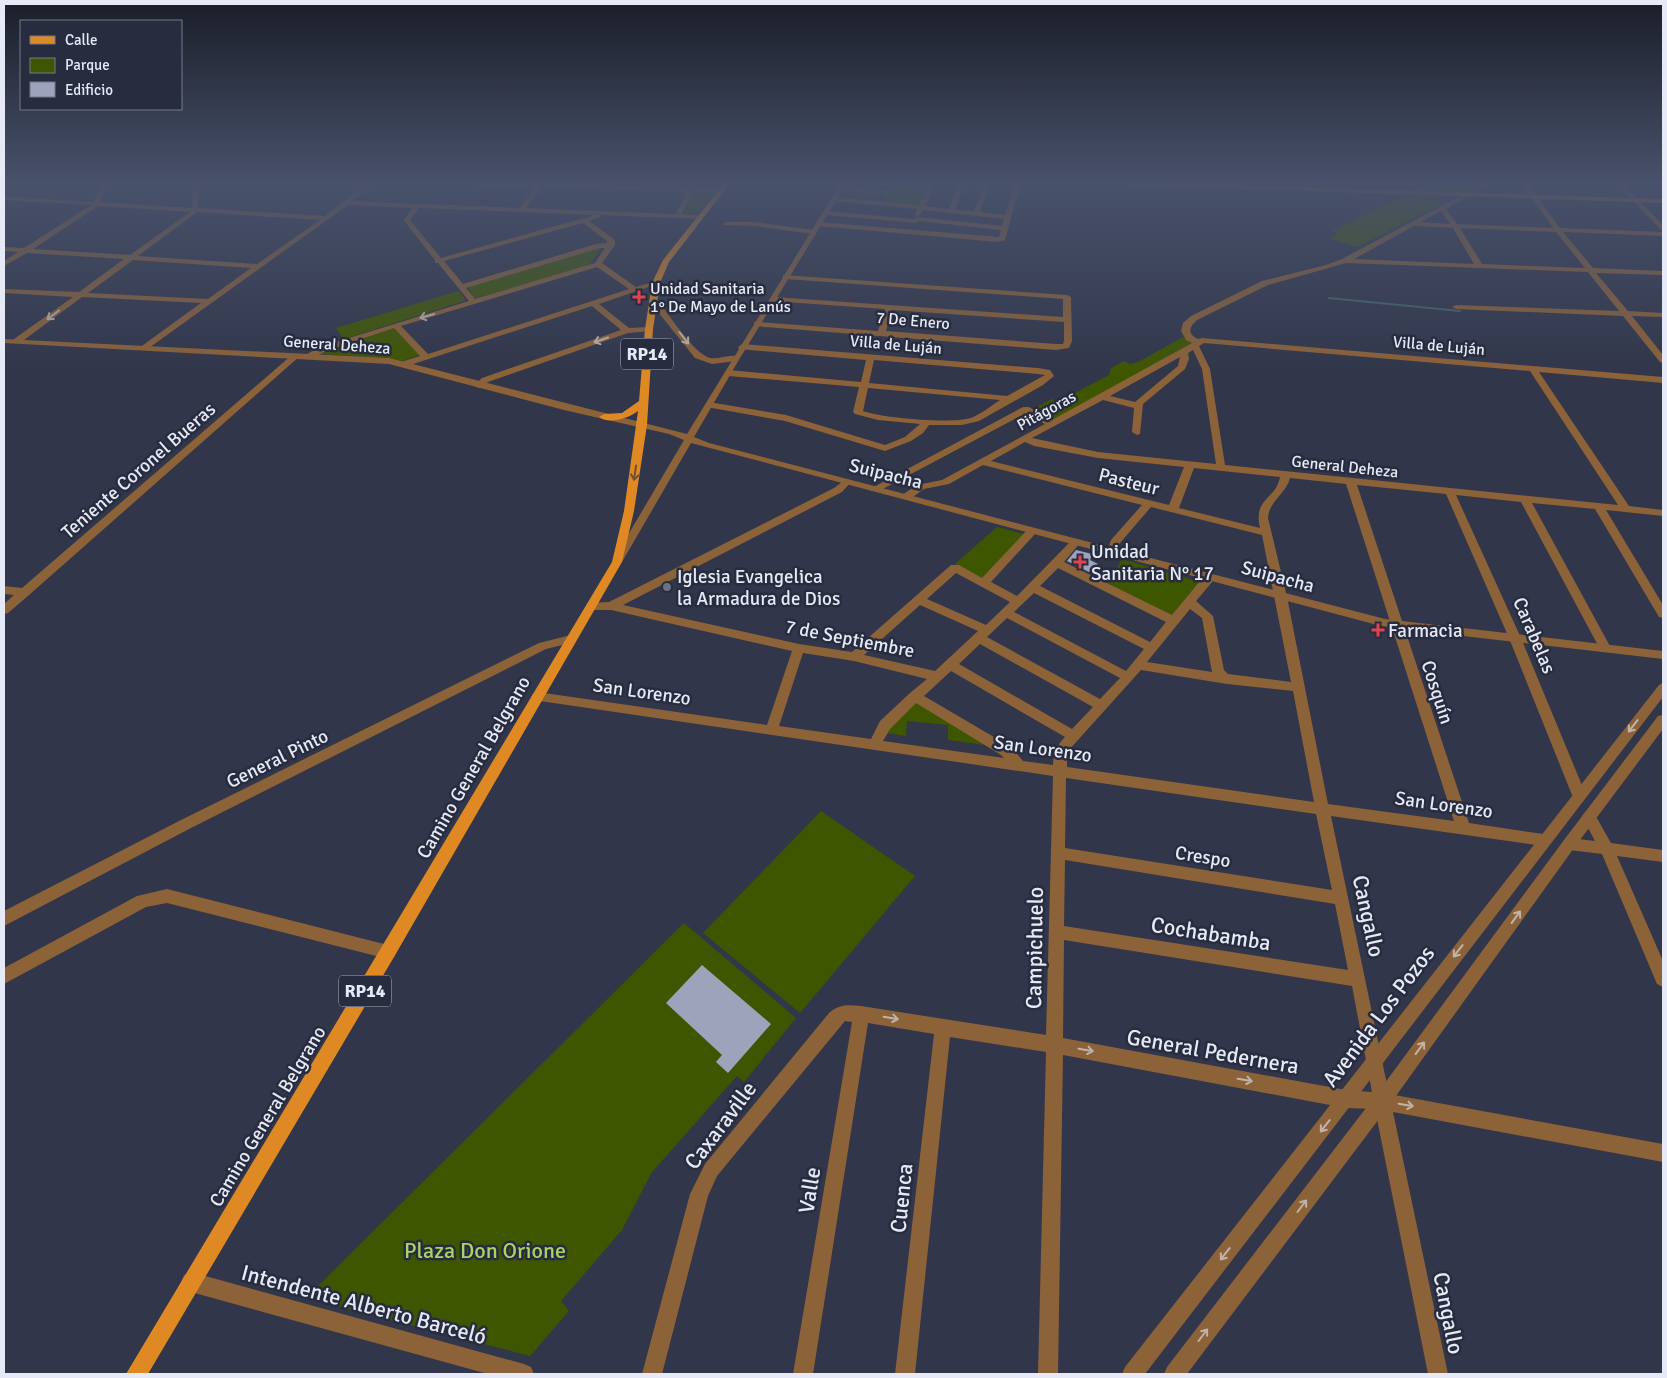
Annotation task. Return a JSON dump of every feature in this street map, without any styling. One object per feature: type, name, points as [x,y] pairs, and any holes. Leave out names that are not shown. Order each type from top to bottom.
[{"type":"main road","name":"RP14","points":[[617,562],[629,510],[642,425],[642,403],[649,329],[656,283],[666,262],[679,245]]},
{"type":"main road","points":[[604,417],[625,415],[635,410],[642,403]]},
{"type":"main road","name":"Camino General Belgrano","points":[[136,1374],[388,952],[617,562]]},
{"type":"street","points":[[4,264],[32,245]]},
{"type":"street","points":[[17,341],[148,245]]},
{"type":"street","points":[[143,348],[287,245]]},
{"type":"street","points":[[426,245],[474,302]]},
{"type":"street","points":[[438,261],[496,245]]},
{"type":"street","points":[[460,287],[607,245]]},
{"type":"street","points":[[310,356],[323,349],[396,325],[598,264],[610,245]]},
{"type":"street","name":"Camino General Belgrano","points":[[617,562],[742,347],[805,245]]},
{"type":"street","points":[[1221,468],[1206,369],[1196,343],[1189,338],[1185,331],[1186,325],[1194,318],[1261,284],[1329,267],[1372,245]]},
{"type":"street","points":[[1467,245],[1480,267]]},
{"type":"street","points":[[1570,245],[1663,360]]},
{"type":"street","points":[[4,249],[258,266]]},
{"type":"street","points":[[1344,261],[1663,273]]},
{"type":"street","points":[[598,264],[634,289]]},
{"type":"street","points":[[786,278],[896,299],[1067,297],[1068,320]]},
{"type":"street","points":[[404,364],[656,283]]},
{"type":"street","points":[[4,291],[209,301]]},
{"type":"street","name":"Villa de Luján","points":[[774,298],[896,299],[1068,320]]},
{"type":"street","points":[[882,332],[896,299]]},
{"type":"street","points":[[653,300],[698,356],[717,361],[736,358]]},
{"type":"street","points":[[592,303],[627,331]]},
{"type":"street","points":[[1456,307],[1663,315]]},
{"type":"street","name":"7 De Enero","points":[[758,324],[882,332],[1056,347],[1066,346],[1068,341],[1068,320]]},
{"type":"street","points":[[396,325],[426,356]]},
{"type":"street","points":[[478,385],[485,380],[627,331],[649,329]]},
{"type":"street","name":"General Deheza","points":[[4,340],[383,360],[689,438]]},
{"type":"street","name":"Pitágoras","points":[[906,497],[921,487],[944,482],[983,462],[1183,352],[1196,343],[1211,341]]},
{"type":"street","name":"Villa de Luján","points":[[1211,341],[1663,380]]},
{"type":"street","name":"Villa de Luján","points":[[742,347],[1047,372],[1050,376],[1034,387]]},
{"type":"street","points":[[1137,432],[1138,406],[1140,401],[1182,367],[1185,359],[1183,352]]},
{"type":"street","name":"Teniente Coronel Bueras","points":[[4,610],[296,356]]},
{"type":"street","points":[[871,357],[857,409],[859,414],[926,422],[965,422],[974,420],[1007,400],[1034,387],[1035,370]]},
{"type":"street","points":[[1532,368],[1626,509]]},
{"type":"street","points":[[728,373],[1002,397],[1007,400]]},
{"type":"street","points":[[1103,396],[1138,406]]},
{"type":"street","points":[[709,405],[786,418],[885,448],[891,447],[918,432],[926,422]]},
{"type":"street","points":[[875,489],[1026,409],[1053,424]]},
{"type":"street","name":"Suipacha","points":[[689,438],[706,445],[1075,543],[1281,597],[1396,624],[1663,655]]},
{"type":"street","name":"General Deheza","points":[[1026,439],[1034,443],[1092,454],[1663,513]]},
{"type":"street","name":"Pasteur","points":[[983,462],[1266,534]]},
{"type":"street","points":[[1173,509],[1190,465]]},
{"type":"street","name":"Cangallo","points":[[1285,475],[1284,484],[1263,510],[1266,534],[1281,597],[1438,1374]]},
{"type":"street","points":[[592,606],[611,606],[838,490],[846,482]]},
{"type":"street","name":"Cosquín","points":[[1351,482],[1463,827]]},
{"type":"street","name":"Carabelas","points":[[1450,492],[1515,638],[1579,795]]},
{"type":"street","points":[[1524,500],[1605,648]]},
{"type":"street","points":[[1112,552],[1115,542],[1148,504]]},
{"type":"street","points":[[1599,507],[1663,614]]},
{"type":"street","points":[[983,583],[1032,531]]},
{"type":"street","points":[[875,744],[885,725],[935,676],[1032,587],[1075,543]]},
{"type":"street","points":[[1057,563],[1174,621]]},
{"type":"street","points":[[854,657],[955,568],[1017,601]]},
{"type":"street","name":"Campichuelo","points":[[1048,1374],[1059,770],[1062,751],[1210,578]]},
{"type":"street","points":[[1032,587],[1151,648]]},
{"type":"street","points":[[4,590],[24,592]]},
{"type":"street","points":[[632,594],[664,617]]},
{"type":"street","points":[[918,600],[982,633],[1101,706]]},
{"type":"street","points":[[1190,602],[1207,616],[1210,621],[1218,672],[1223,677]]},
{"type":"street","name":"7 de Septiembre","points":[[611,606],[935,676]]},
{"type":"street","points":[[1005,612],[1132,671],[1223,677],[1298,687]]},
{"type":"street","name":"General Pinto","points":[[4,919],[194,820],[534,650],[552,642],[571,639]]},
{"type":"street","points":[[772,729],[799,648]]},
{"type":"street","points":[[949,664],[1075,737]]},
{"type":"street","name":"Avenida Los Pozos","points":[[1132,1374],[1543,840],[1663,688]]},
{"type":"street","points":[[914,696],[1006,751],[1019,764]]},
{"type":"street","name":"San Lorenzo","points":[[537,697],[1463,827],[1543,840]]},
{"type":"street","points":[[1174,1374],[1382,1101],[1569,844],[1663,720]]},
{"type":"street","points":[[1589,817],[1606,848],[1663,979]]},
{"type":"street","points":[[1569,844],[1663,856]]},
{"type":"street","name":"Crespo","points":[[1058,853],[1341,898]]},
{"type":"street","points":[[4,976],[142,901],[168,896],[388,952]]},
{"type":"street","name":"Cochabamba","points":[[1056,932],[1358,979]]},
{"type":"street","name":"General Pedernera","points":[[852,1013],[1055,1045],[1346,1098],[1382,1101],[1663,1153]]},
{"type":"street","name":"Caxaraville","points":[[652,1374],[705,1181],[835,1019],[852,1013]]},
{"type":"street","name":"Valle","points":[[803,1374],[852,1013]]},
{"type":"street","name":"Cuenca","points":[[905,1374],[943,1027]]},
{"type":"street","name":"Intendente Alberto Barceló","points":[[191,1282],[524,1374]]},
{"type":"green space","points":[[601,248],[589,265],[478,298],[473,298],[468,287]]},
{"type":"green space","points":[[458,291],[465,299],[464,301],[344,339],[336,328]]},
{"type":"green space","points":[[396,328],[420,355],[399,362],[387,358],[320,354]]},
{"type":"green space","points":[[1183,337],[1190,341],[1191,344],[1053,421],[1033,409],[1052,399],[1058,402],[1109,375],[1111,368],[1124,361],[1130,364],[1138,362]]},
{"type":"green space","points":[[997,527],[1024,534],[982,579],[955,564]]},
{"type":"green space","points":[[1122,559],[1200,582],[1172,617],[1107,583]]},
{"type":"green space","points":[[916,700],[992,746],[948,740],[948,725],[907,721],[906,736],[887,733],[888,726]]},
{"type":"green space","points":[[821,811],[915,876],[800,1013],[703,933]]},
{"type":"green space","name":"Plaza Don Orione","points":[[684,923],[796,1018],[744,1082],[737,1076],[652,1172],[622,1230],[561,1301],[569,1311],[530,1356],[306,1298]]},
{"type":"building","name":"Unidad Sanitaria N° 17","points":[[1076,550],[1092,554],[1090,560],[1098,564],[1089,572],[1067,561]]},
{"type":"building","points":[[702,965],[771,1024],[728,1073],[716,1062],[722,1055],[666,1003]]},
{"type":"waterway","points":[[1329,298],[1460,311]]},
{"type":"place","name":"Unidad Sanitaria 1° De Mayo de Lanús","points":[[639,297]]},
{"type":"place","name":"Unidad Sanitaria N° 17","points":[[1080,562]]},
{"type":"place","name":"Iglesia Evangelica la Armadura de Dios","points":[[667,587]]},
{"type":"place","name":"Farmacia","points":[[1378,630]]}]
